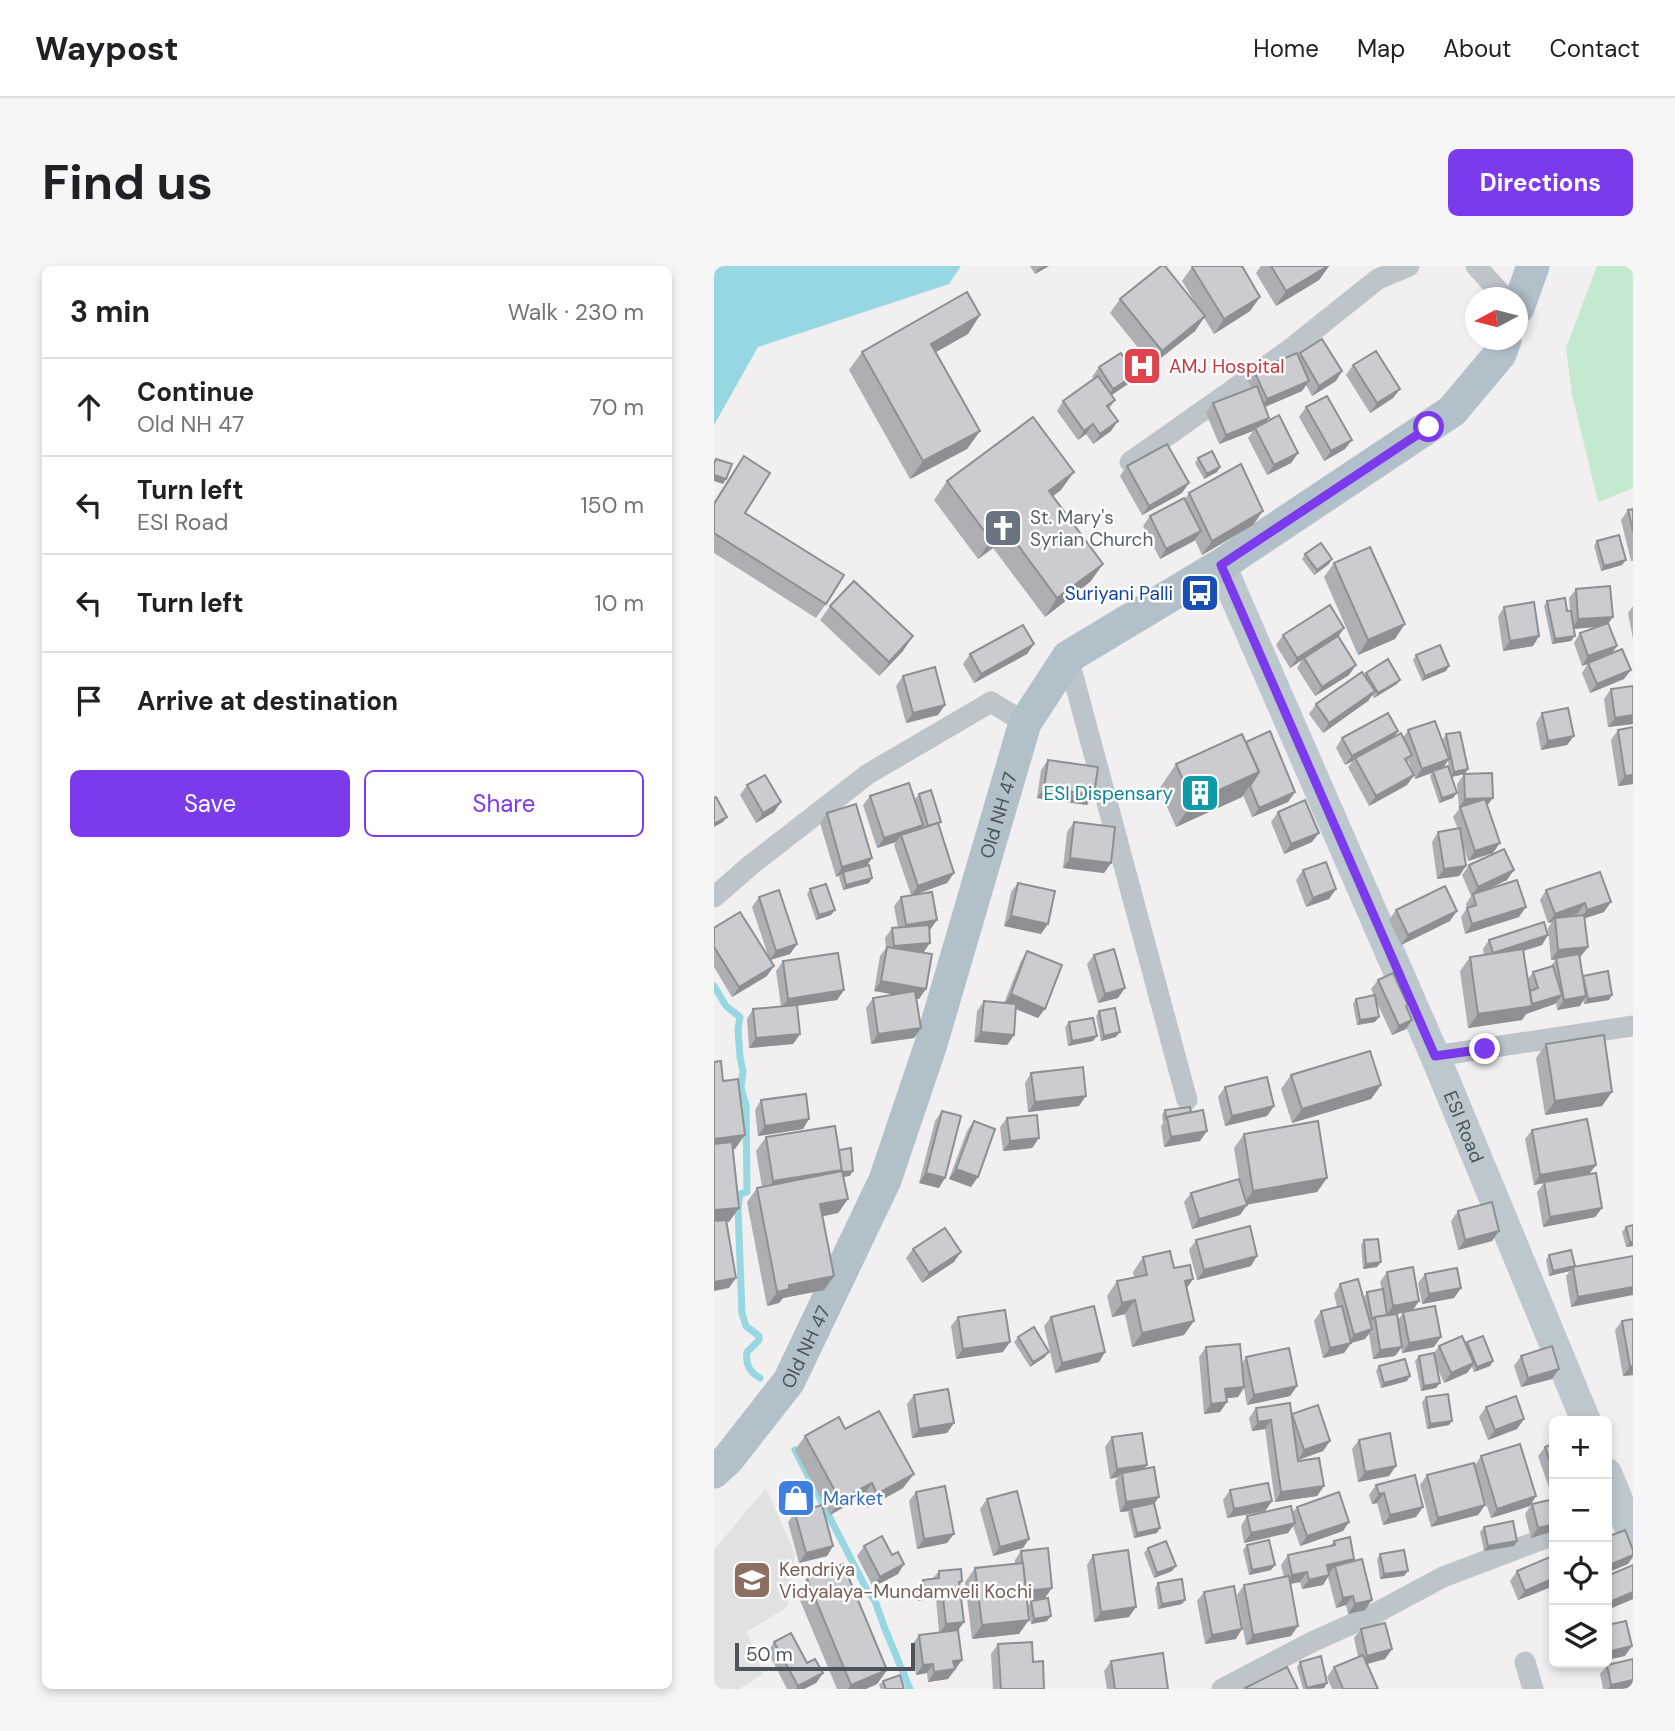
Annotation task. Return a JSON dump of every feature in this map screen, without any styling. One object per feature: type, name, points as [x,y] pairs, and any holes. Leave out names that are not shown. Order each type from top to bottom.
[{"type":"main road","points":[[1525,287],[1533,266]]},
{"type":"main road","name":"Old NH 47","points":[[714,1472],[728,1459],[789,1381],[885,1180],[931,1044],[1025,723],[1068,657],[1221,565],[1452,411],[1502,350]]},
{"type":"main road","name":"ESI Road","points":[[1221,565],[1435,1056],[1584,1416]]},
{"type":"main road","points":[[1609,1479],[1633,1536]]},
{"type":"street","points":[[1130,462],[1289,350],[1378,279],[1409,266]]},
{"type":"street","points":[[1476,266],[1495,287]]},
{"type":"street","points":[[1068,657],[1187,1100]]},
{"type":"street","points":[[714,898],[752,864],[869,774],[992,702],[1025,723]]},
{"type":"street","points":[[1435,1056],[1633,1026]]},
{"type":"street","points":[[1222,1689],[1443,1577],[1549,1537]]},
{"type":"street","points":[[1525,1662],[1533,1689]]},
{"type":"shaded area","name":"Kendriya Vidyalaya-Mundamveli Kochi","points":[[766,1488],[795,1554],[787,1607],[747,1632],[763,1674],[739,1689],[714,1689],[714,1550]]},
{"type":"green space","points":[[1597,266],[1633,266],[1633,488],[1598,502],[1572,394],[1566,348]]},
{"type":"water","points":[[714,266],[961,266],[949,284],[758,347],[714,425]]},
{"type":"building","points":[[1161,266],[1165,266],[1205,316],[1162,351],[1120,299]]},
{"type":"building","points":[[1193,266],[1242,266],[1260,297],[1224,319]]},
{"type":"building","points":[[1271,266],[1328,266],[1286,291]]},
{"type":"building","points":[[967,292],[980,315],[931,344],[980,431],[923,461],[862,352]]},
{"type":"building","points":[[1322,339],[1342,371],[1319,386],[1300,353]]},
{"type":"building","points":[[1376,351],[1400,389],[1377,403],[1353,365]]},
{"type":"building","points":[[1121,353],[1135,375],[1113,389],[1099,367]]},
{"type":"building","points":[[1297,353],[1309,381],[1267,399],[1254,371]]},
{"type":"building","points":[[1098,376],[1115,400],[1107,406],[1118,421],[1100,434],[1093,424],[1084,431],[1063,401]]},
{"type":"building","points":[[1257,386],[1269,418],[1226,435],[1213,403]]},
{"type":"building","points":[[1327,396],[1352,440],[1331,451],[1306,407]]},
{"type":"building","points":[[1279,415],[1298,453],[1274,465],[1255,428]]},
{"type":"building","name":"St. Mary's Syrian Church","points":[[1033,417],[1074,472],[1049,491],[1103,564],[1057,598],[1006,529],[991,540],[947,481]]},
{"type":"building","points":[[1167,444],[1189,483],[1149,506],[1127,466]]},
{"type":"building","points":[[1212,451],[1220,467],[1207,474],[1198,458]]},
{"type":"building","points":[[744,456],[770,473],[745,513],[844,575],[826,604],[714,533],[714,504]]},
{"type":"building","points":[[716,459],[732,464],[726,479],[714,475]]},
{"type":"building","points":[[1241,464],[1263,511],[1212,541],[1189,493]]},
{"type":"building","points":[[1184,498],[1201,531],[1166,549],[1150,516]]},
{"type":"building","points":[[1633,509],[1633,531],[1628,510]]},
{"type":"building","points":[[1619,535],[1626,560],[1604,566],[1597,541]]},
{"type":"building","points":[[1321,543],[1332,559],[1317,570],[1305,554]]},
{"type":"building","points":[[1370,547],[1405,624],[1368,640],[1334,563]]},
{"type":"building","points":[[854,581],[913,636],[889,662],[830,606]]},
{"type":"building","points":[[1610,586],[1613,617],[1578,619],[1576,589]]},
{"type":"building","points":[[1565,598],[1567,611],[1571,611],[1575,636],[1555,639],[1547,601]]},
{"type":"building","points":[[1534,602],[1539,636],[1510,641],[1504,607]]},
{"type":"building","points":[[1330,605],[1344,628],[1297,658],[1283,635]]},
{"type":"building","points":[[1608,623],[1617,646],[1588,656],[1580,633]]},
{"type":"building","points":[[1023,625],[1034,644],[981,674],[970,654]]},
{"type":"building","points":[[1338,636],[1356,665],[1322,687],[1304,658]]},
{"type":"building","points":[[1440,645],[1449,666],[1425,676],[1416,655]]},
{"type":"building","points":[[1622,649],[1631,670],[1597,684],[1588,663]]},
{"type":"building","points":[[1388,659],[1400,680],[1378,693],[1366,673]]},
{"type":"building","points":[[935,667],[945,705],[913,713],[903,676]]},
{"type":"building","points":[[1362,672],[1375,691],[1329,723],[1316,704]]},
{"type":"building","points":[[1633,686],[1633,715],[1615,718],[1611,689]]},
{"type":"building","points":[[1568,708],[1574,736],[1548,741],[1542,713]]},
{"type":"building","points":[[1388,713],[1398,731],[1352,756],[1342,738]]},
{"type":"building","points":[[1435,721],[1449,759],[1422,769],[1408,730]]},
{"type":"building","points":[[1633,727],[1633,775],[1625,776],[1618,730]]},
{"type":"building","points":[[1270,731],[1295,792],[1259,808],[1250,786],[1259,772],[1246,742]]},
{"type":"building","points":[[1460,732],[1468,769],[1454,772],[1446,734]]},
{"type":"building","points":[[1401,733],[1412,755],[1405,759],[1414,775],[1376,796],[1355,758]]},
{"type":"building","points":[[1242,734],[1259,772],[1193,802],[1176,764]]},
{"type":"building","points":[[1048,760],[1098,767],[1094,795],[1044,788]]},
{"type":"building","points":[[1448,766],[1457,793],[1442,798],[1433,771]]},
{"type":"building","points":[[1492,773],[1493,798],[1465,799],[1464,774]]},
{"type":"building","points":[[765,775],[781,802],[763,813],[747,785]]},
{"type":"building","points":[[909,783],[923,825],[884,838],[870,796]]},
{"type":"building","points":[[931,790],[941,822],[928,826],[919,794]]},
{"type":"building","points":[[716,797],[727,817],[714,824],[714,798]]},
{"type":"building","points":[[1485,799],[1500,843],[1475,851],[1460,807]]},
{"type":"building","points":[[1305,800],[1319,833],[1291,844],[1278,812]]},
{"type":"building","points":[[856,804],[872,858],[842,867],[827,813]]},
{"type":"building","points":[[1074,822],[1115,827],[1111,863],[1070,858]]},
{"type":"building","points":[[938,823],[954,873],[918,886],[901,835]]},
{"type":"building","points":[[1460,828],[1466,866],[1444,869],[1438,832]]},
{"type":"building","points":[[1504,849],[1514,870],[1478,887],[1469,865]]},
{"type":"building","points":[[1326,862],[1336,889],[1313,898],[1303,870]]},
{"type":"building","points":[[869,865],[872,878],[846,885],[843,872]]},
{"type":"building","points":[[1600,872],[1611,902],[1587,910],[1585,903],[1555,914],[1546,890]]},
{"type":"building","points":[[1517,880],[1526,907],[1472,924],[1467,908],[1476,905],[1473,894]]},
{"type":"building","points":[[1018,883],[1055,891],[1048,924],[1011,916]]},
{"type":"building","points":[[826,884],[835,910],[819,915],[810,889]]},
{"type":"building","points":[[1445,886],[1457,911],[1408,935],[1396,910]]},
{"type":"building","points":[[779,890],[797,944],[776,951],[759,897]]},
{"type":"building","points":[[932,892],[937,920],[906,925],[901,897]]},
{"type":"building","points":[[740,912],[774,966],[739,987],[714,947],[714,928]]},
{"type":"building","points":[[1584,915],[1588,947],[1558,950],[1555,918]]},
{"type":"building","points":[[1544,922],[1548,935],[1493,953],[1489,940]]},
{"type":"building","points":[[929,925],[930,943],[894,946],[892,928]]},
{"type":"building","points":[[887,947],[932,954],[926,989],[881,981]]},
{"type":"building","points":[[1114,949],[1125,988],[1105,994],[1094,955]]},
{"type":"building","points":[[1523,949],[1532,1006],[1478,1014],[1470,957]]},
{"type":"building","points":[[1027,951],[1062,965],[1045,1009],[1011,994]]},
{"type":"building","points":[[838,953],[844,990],[788,999],[783,961]]},
{"type":"building","points":[[1579,954],[1586,996],[1564,1000],[1556,958]]},
{"type":"building","points":[[1553,966],[1562,995],[1532,1004],[1530,991],[1538,988],[1533,972]]},
{"type":"building","points":[[1608,971],[1612,995],[1588,999],[1583,976]]},
{"type":"building","points":[[1393,973],[1412,1020],[1399,1026],[1378,980]]},
{"type":"building","points":[[915,991],[921,1028],[878,1034],[873,998]]},
{"type":"building","points":[[1375,995],[1379,1017],[1360,1020],[1356,999]]},
{"type":"building","points":[[984,1001],[1016,1004],[1014,1035],[981,1032]]},
{"type":"building","points":[[797,1005],[800,1034],[756,1038],[753,1009]]},
{"type":"building","points":[[1115,1008],[1120,1032],[1104,1036],[1099,1011]]},
{"type":"building","points":[[1093,1018],[1097,1036],[1072,1041],[1069,1022]]},
{"type":"building","points":[[1604,1035],[1612,1092],[1555,1101],[1546,1044]]},
{"type":"building","points":[[1370,1051],[1381,1085],[1302,1109],[1291,1075]]},
{"type":"building","points":[[721,1061],[723,1081],[738,1079],[745,1135],[714,1139],[714,1062]]},
{"type":"building","points":[[1083,1067],[1086,1096],[1035,1102],[1031,1073]]},
{"type":"building","points":[[1267,1077],[1274,1106],[1232,1116],[1225,1087]]},
{"type":"building","points":[[806,1094],[809,1119],[765,1126],[761,1100]]},
{"type":"building","points":[[1190,1107],[1191,1112],[1166,1118],[1165,1110]]},
{"type":"building","points":[[1203,1110],[1207,1131],[1171,1137],[1167,1117]]},
{"type":"building","points":[[942,1111],[961,1116],[945,1178],[926,1173]]},
{"type":"building","points":[[1037,1115],[1039,1138],[1010,1141],[1007,1118]]},
{"type":"building","points":[[1587,1119],[1596,1165],[1540,1175],[1532,1130]]},
{"type":"building","points":[[974,1121],[995,1129],[978,1177],[956,1169]]},
{"type":"building","points":[[1318,1121],[1327,1178],[1253,1191],[1244,1134]]},
{"type":"building","points":[[835,1126],[842,1170],[773,1181],[766,1137]]},
{"type":"building","points":[[732,1142],[739,1208],[714,1210],[714,1144]]},
{"type":"building","points":[[851,1148],[853,1171],[842,1172],[839,1150]]},
{"type":"building","points":[[842,1171],[848,1199],[820,1204],[834,1276],[789,1285],[789,1289],[777,1292],[757,1188]]},
{"type":"building","points":[[1596,1173],[1602,1208],[1550,1217],[1544,1182]]},
{"type":"building","points":[[1239,1179],[1247,1205],[1199,1219],[1191,1193]]},
{"type":"building","points":[[1492,1202],[1499,1231],[1465,1240],[1458,1211]]},
{"type":"building","points":[[726,1220],[736,1278],[714,1282],[714,1221]]},
{"type":"building","points":[[1633,1225],[1633,1242],[1630,1242],[1626,1227]]},
{"type":"building","points":[[1250,1226],[1257,1256],[1204,1270],[1196,1240]]},
{"type":"building","points":[[945,1228],[961,1252],[929,1273],[913,1249]]},
{"type":"building","points":[[1378,1239],[1381,1262],[1366,1264],[1364,1240]]},
{"type":"building","points":[[1571,1250],[1575,1266],[1553,1271],[1549,1255]]},
{"type":"building","points":[[1170,1251],[1174,1268],[1190,1265],[1193,1279],[1185,1281],[1194,1321],[1142,1333],[1135,1300],[1122,1303],[1117,1281],[1147,1275],[1143,1257]]},
{"type":"building","points":[[1633,1256],[1633,1287],[1578,1297],[1573,1267]]},
{"type":"building","points":[[1413,1267],[1419,1301],[1393,1306],[1387,1272]]},
{"type":"building","points":[[1457,1268],[1461,1288],[1429,1294],[1425,1274]]},
{"type":"building","points":[[1358,1279],[1372,1329],[1354,1335],[1340,1284]]},
{"type":"building","points":[[1383,1289],[1387,1315],[1372,1319],[1367,1292]]},
{"type":"building","points":[[1094,1306],[1105,1352],[1062,1363],[1051,1317]]},
{"type":"building","points":[[1342,1306],[1351,1343],[1330,1348],[1321,1311]]},
{"type":"building","points":[[1435,1306],[1441,1337],[1409,1343],[1403,1312]]},
{"type":"building","points":[[1005,1310],[1010,1342],[963,1349],[958,1317]]},
{"type":"building","points":[[1397,1314],[1402,1347],[1380,1350],[1375,1317]]},
{"type":"building","points":[[1633,1319],[1633,1366],[1630,1367],[1622,1321]]},
{"type":"building","points":[[1034,1327],[1049,1352],[1033,1362],[1018,1337]]},
{"type":"building","points":[[1462,1336],[1474,1363],[1451,1373],[1439,1346]]},
{"type":"building","points":[[1483,1336],[1493,1361],[1477,1367],[1467,1342]]},
{"type":"building","points":[[1240,1344],[1244,1387],[1225,1389],[1227,1402],[1211,1404],[1206,1347]]},
{"type":"building","points":[[1552,1346],[1559,1369],[1528,1378],[1521,1356]]},
{"type":"building","points":[[1289,1348],[1297,1386],[1254,1395],[1246,1357]]},
{"type":"building","points":[[1434,1353],[1440,1383],[1424,1386],[1419,1356]]},
{"type":"building","points":[[1405,1359],[1410,1376],[1384,1383],[1379,1366]]},
{"type":"building","points":[[948,1389],[954,1423],[919,1429],[914,1395]]},
{"type":"building","points":[[1448,1394],[1452,1421],[1430,1424],[1426,1397]]},
{"type":"building","points":[[1516,1396],[1524,1419],[1495,1430],[1486,1407]]},
{"type":"building","points":[[1290,1403],[1298,1461],[1319,1458],[1324,1486],[1281,1492],[1271,1420],[1258,1422],[1256,1408]]},
{"type":"building","points":[[1318,1405],[1330,1441],[1304,1450],[1292,1414]]},
{"type":"building","points":[[879,1411],[914,1474],[877,1494],[872,1483],[840,1500],[805,1436],[839,1417],[845,1429]]},
{"type":"building","points":[[1142,1433],[1147,1465],[1117,1469],[1112,1437]]},
{"type":"building","points":[[1390,1433],[1396,1466],[1365,1472],[1359,1440]]},
{"type":"building","points":[[1520,1444],[1536,1496],[1497,1509],[1481,1456]]},
{"type":"building","points":[[1474,1463],[1485,1505],[1438,1518],[1427,1475]]},
{"type":"building","points":[[1154,1467],[1159,1497],[1126,1502],[1122,1473]]},
{"type":"building","points":[[1415,1475],[1423,1507],[1390,1515],[1384,1493],[1379,1494],[1376,1485]]},
{"type":"building","points":[[1268,1483],[1272,1501],[1234,1509],[1230,1490]]},
{"type":"building","points":[[945,1486],[954,1534],[924,1539],[916,1492]]},
{"type":"building","points":[[1017,1491],[1029,1539],[1000,1547],[987,1499]]},
{"type":"building","points":[[1339,1492],[1349,1522],[1307,1536],[1297,1507]]},
{"type":"building","points":[[1549,1500],[1549,1525],[1538,1528],[1532,1504]]},
{"type":"building","points":[[1154,1503],[1160,1528],[1137,1533],[1131,1508]]},
{"type":"building","points":[[822,1505],[833,1546],[806,1553],[795,1513]]},
{"type":"building","points":[[1291,1506],[1295,1523],[1251,1533],[1247,1516]]},
{"type":"building","points":[[1513,1521],[1517,1541],[1488,1546],[1484,1527]]},
{"type":"building","points":[[1625,1530],[1633,1555],[1612,1564],[1612,1535]]},
{"type":"building","points":[[882,1536],[892,1555],[898,1552],[904,1564],[880,1577],[864,1546]]},
{"type":"building","points":[[1350,1537],[1354,1559],[1327,1565],[1329,1575],[1309,1580],[1307,1572],[1292,1575],[1288,1555],[1335,1545],[1334,1541]]},
{"type":"building","points":[[1269,1540],[1275,1565],[1252,1570],[1247,1545]]},
{"type":"building","points":[[1166,1541],[1176,1566],[1157,1573],[1148,1548]]},
{"type":"building","points":[[1048,1548],[1052,1588],[1026,1591],[1021,1551]]},
{"type":"building","points":[[1128,1550],[1136,1607],[1101,1612],[1093,1555]]},
{"type":"building","points":[[1404,1550],[1408,1571],[1384,1574],[1380,1554]]},
{"type":"building","points":[[1549,1557],[1549,1580],[1525,1591],[1517,1571]]},
{"type":"building","points":[[1362,1559],[1372,1600],[1355,1604],[1353,1596],[1343,1598],[1335,1566]]},
{"type":"building","points":[[1023,1563],[1029,1620],[982,1625],[975,1568]]},
{"type":"building","points":[[843,1564],[887,1670],[851,1685],[807,1579]]},
{"type":"building","points":[[1633,1565],[1633,1592],[1612,1601],[1612,1574]]},
{"type":"building","points":[[961,1569],[962,1581],[959,1582],[964,1622],[946,1624],[942,1589],[925,1591],[923,1580],[939,1578],[939,1571]]},
{"type":"building","points":[[1289,1576],[1298,1626],[1253,1635],[1244,1585]]},
{"type":"building","points":[[1182,1579],[1185,1600],[1162,1604],[1158,1583]]},
{"type":"building","points":[[1234,1586],[1242,1629],[1212,1635],[1204,1592]]},
{"type":"building","points":[[1048,1598],[1051,1616],[1034,1619],[1031,1601]]},
{"type":"building","points":[[1626,1621],[1632,1646],[1612,1651],[1612,1624]]},
{"type":"building","points":[[1385,1623],[1392,1649],[1367,1656],[1361,1629]]},
{"type":"building","points":[[958,1630],[962,1660],[953,1661],[955,1669],[934,1672],[933,1664],[923,1665],[919,1635]]},
{"type":"building","points":[[791,1633],[807,1663],[815,1659],[823,1673],[798,1686],[774,1642]]},
{"type":"building","points":[[1032,1642],[1033,1662],[1043,1661],[1044,1689],[1001,1689],[998,1644]]},
{"type":"building","points":[[1163,1653],[1168,1689],[1115,1689],[1111,1661]]},
{"type":"building","points":[[1363,1655],[1378,1689],[1343,1689],[1334,1667]]},
{"type":"building","points":[[1321,1656],[1327,1683],[1307,1688],[1300,1662]]},
{"type":"building","points":[[1633,1659],[1633,1680],[1611,1685],[1608,1668],[1612,1668],[1612,1664]]},
{"type":"building","points":[[1287,1667],[1298,1689],[1245,1688]]},
{"type":"building","points":[[900,1675],[904,1689],[886,1689],[883,1681]]},
{"type":"waterway","points":[[714,986],[726,1006],[740,1017],[738,1029],[743,1071],[741,1088],[746,1105],[747,1192],[740,1194],[738,1208],[742,1313],[746,1326],[759,1336],[759,1340],[747,1352],[747,1361],[749,1368],[760,1378]]},
{"type":"waterway","points":[[795,1450],[875,1601],[910,1689]]},
{"type":"place","name":"AMJ Hospital","points":[[1142,366]]},
{"type":"place","name":"St. Mary's Syrian Church","points":[[1003,528]]},
{"type":"place","name":"Suriyani Palli","points":[[1200,593]]},
{"type":"place","name":"ESI Dispensary","points":[[1200,793]]},
{"type":"place","name":"Market","points":[[796,1498]]},
{"type":"place","name":"Kendriya Vidyalaya-Mundamveli Kochi","points":[[752,1580]]},
{"type":"route","points":[[1429,427],[1221,565],[1435,1056],[1485,1049]]}]
